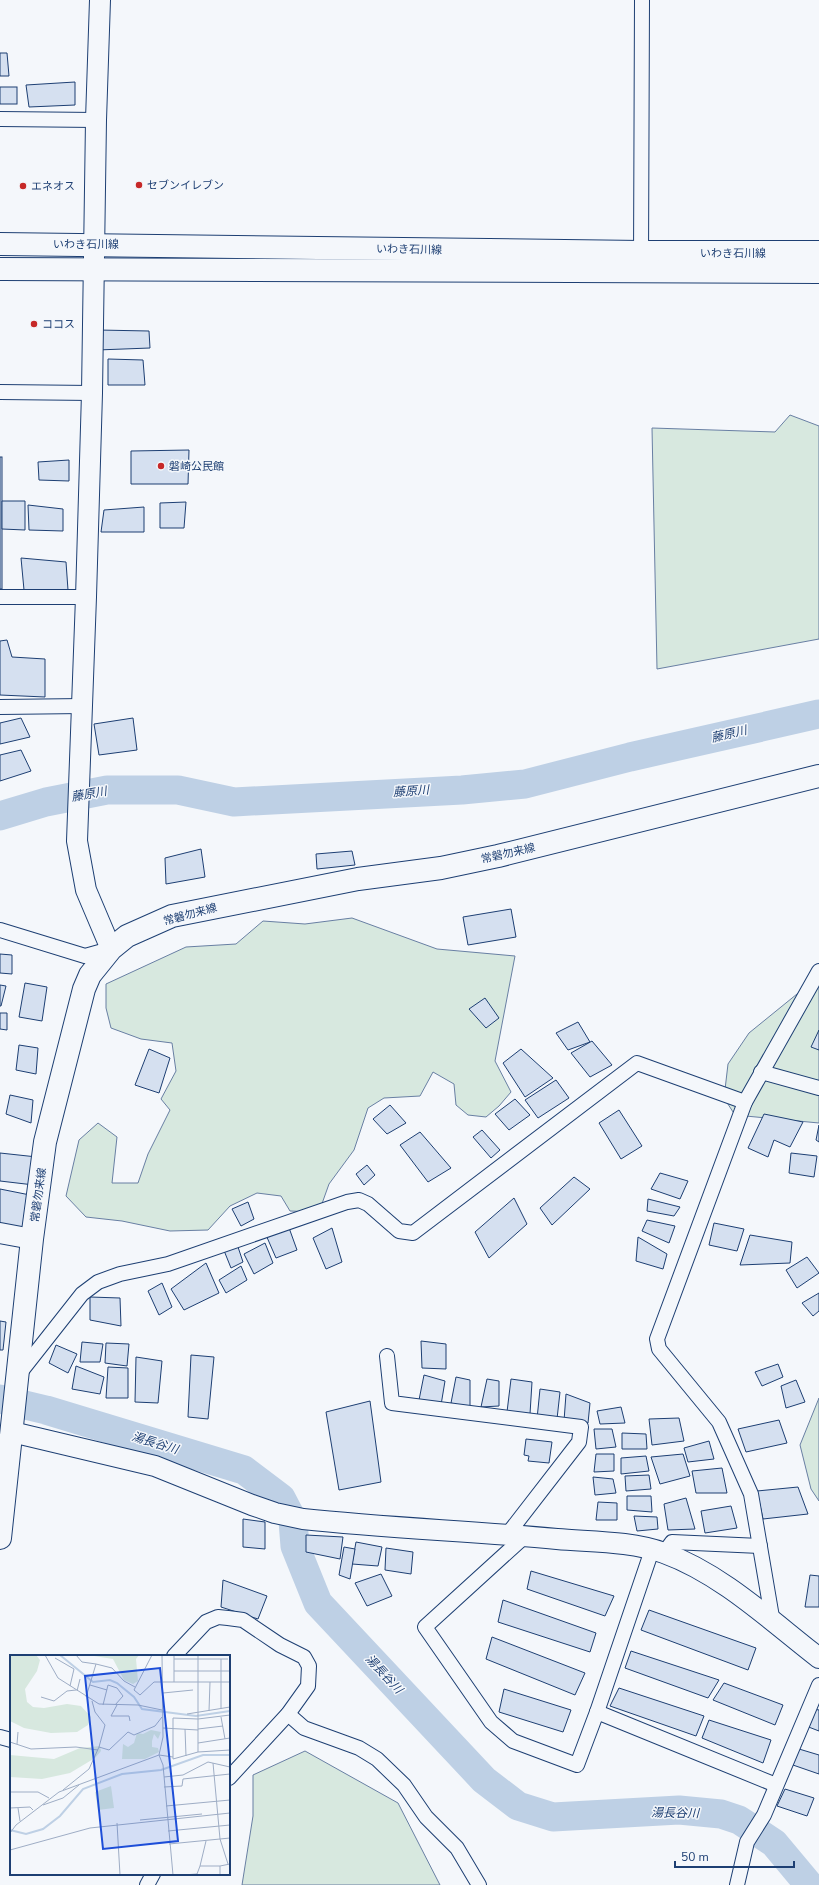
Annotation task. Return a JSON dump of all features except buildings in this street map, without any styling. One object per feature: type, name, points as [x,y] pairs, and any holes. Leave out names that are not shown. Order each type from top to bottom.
[{"type":"main road","name":"いわき石川線","points":[[0,244],[94,244],[641,261],[819,272]]},
{"type":"main road","name":"いわき石川線","points":[[0,269],[641,261],[819,252]]},
{"type":"main road","name":"常磐勿来線","points":[[0,1538],[18,1382],[32,1239],[45,1142],[84,989],[90,975],[111,949],[127,936],[172,916],[358,879],[441,868],[498,856],[819,776]]},
{"type":"street","points":[[0,930],[85,956],[111,949],[86,890],[77,841],[83,706],[92,393],[96,120],[100,0]]},
{"type":"street","points":[[641,261],[642,0]]},
{"type":"street","points":[[0,119],[96,120]]},
{"type":"street","points":[[0,392],[92,393]]},
{"type":"street","points":[[0,597],[86,597]]},
{"type":"street","points":[[0,707],[83,706]]},
{"type":"street","points":[[773,1623],[751,1494],[719,1422],[659,1349],[657,1339],[745,1102],[819,971]]},
{"type":"street","points":[[18,1382],[82,1294],[98,1282],[120,1274],[168,1264],[359,1200],[368,1204],[399,1231],[413,1233],[637,1063],[745,1102]]},
{"type":"street","points":[[761,1072],[819,1088]]},
{"type":"street","points":[[0,1233],[32,1239]]},
{"type":"street","points":[[387,1356],[392,1403],[581,1427],[579,1442],[516,1535],[425,1627],[491,1722],[513,1741],[577,1765],[658,1552],[672,1542],[760,1546]]},
{"type":"street","points":[[13,1423],[155,1466],[275,1513],[303,1519],[617,1544],[658,1552],[698,1569],[736,1594],[819,1658]]},
{"type":"street","points":[[175,1655],[206,1622],[218,1617],[243,1620],[280,1645],[304,1657],[309,1666],[308,1686],[288,1714],[230,1777]]},
{"type":"street","points":[[737,1885],[747,1842],[764,1815],[819,1685]]},
{"type":"street","points":[[597,1712],[776,1785]]},
{"type":"street","points":[[288,1714],[304,1728],[359,1748],[377,1758],[404,1785],[426,1818],[457,1848],[479,1885]]},
{"type":"street","points":[[0,1737],[10,1740]]},
{"type":"street","points":[[147,1885],[152,1875]]},
{"type":"shaded area","points":[[790,415],[819,426],[819,639],[657,669],[652,428],[775,432]]},
{"type":"shaded area","points":[[352,918],[437,949],[515,956],[495,1061],[511,1092],[499,1106],[486,1117],[468,1115],[456,1105],[454,1084],[433,1072],[420,1096],[384,1098],[368,1108],[354,1150],[329,1184],[319,1212],[290,1211],[281,1196],[257,1193],[230,1206],[208,1230],[170,1231],[122,1221],[86,1217],[66,1196],[79,1140],[98,1123],[117,1137],[112,1183],[138,1183],[148,1154],[170,1110],[161,1099],[176,1071],[172,1043],[141,1039],[111,1028],[106,1008],[106,984],[186,947],[236,944],[263,921],[305,924]]},
{"type":"shaded area","points":[[819,980],[819,1123],[735,1115],[724,1098],[728,1064],[749,1033],[797,994]]},
{"type":"shaded area","points":[[819,1398],[819,1501],[811,1489],[800,1445]]},
{"type":"shaded area","points":[[305,1751],[398,1803],[440,1885],[242,1885],[253,1816],[253,1775]]},
{"type":"waterway","name":"藤原川","points":[[0,816],[46,802],[107,790],[178,790],[234,802],[462,790],[525,784],[630,757],[819,714]]},
{"type":"waterway","name":"湯長谷川","points":[[0,1399],[46,1410],[244,1470],[281,1498],[293,1521],[295,1546],[318,1603],[484,1780],[518,1806],[553,1817],[679,1810],[721,1814],[739,1820],[774,1843],[809,1885]]},
{"type":"place","name":"セブンイレブン","points":[[139,185]]},
{"type":"place","name":"エネオス","points":[[23,186]]},
{"type":"place","name":"ココス","points":[[34,324]]},
{"type":"place","name":"磐崎公民館","points":[[161,466]]}]
